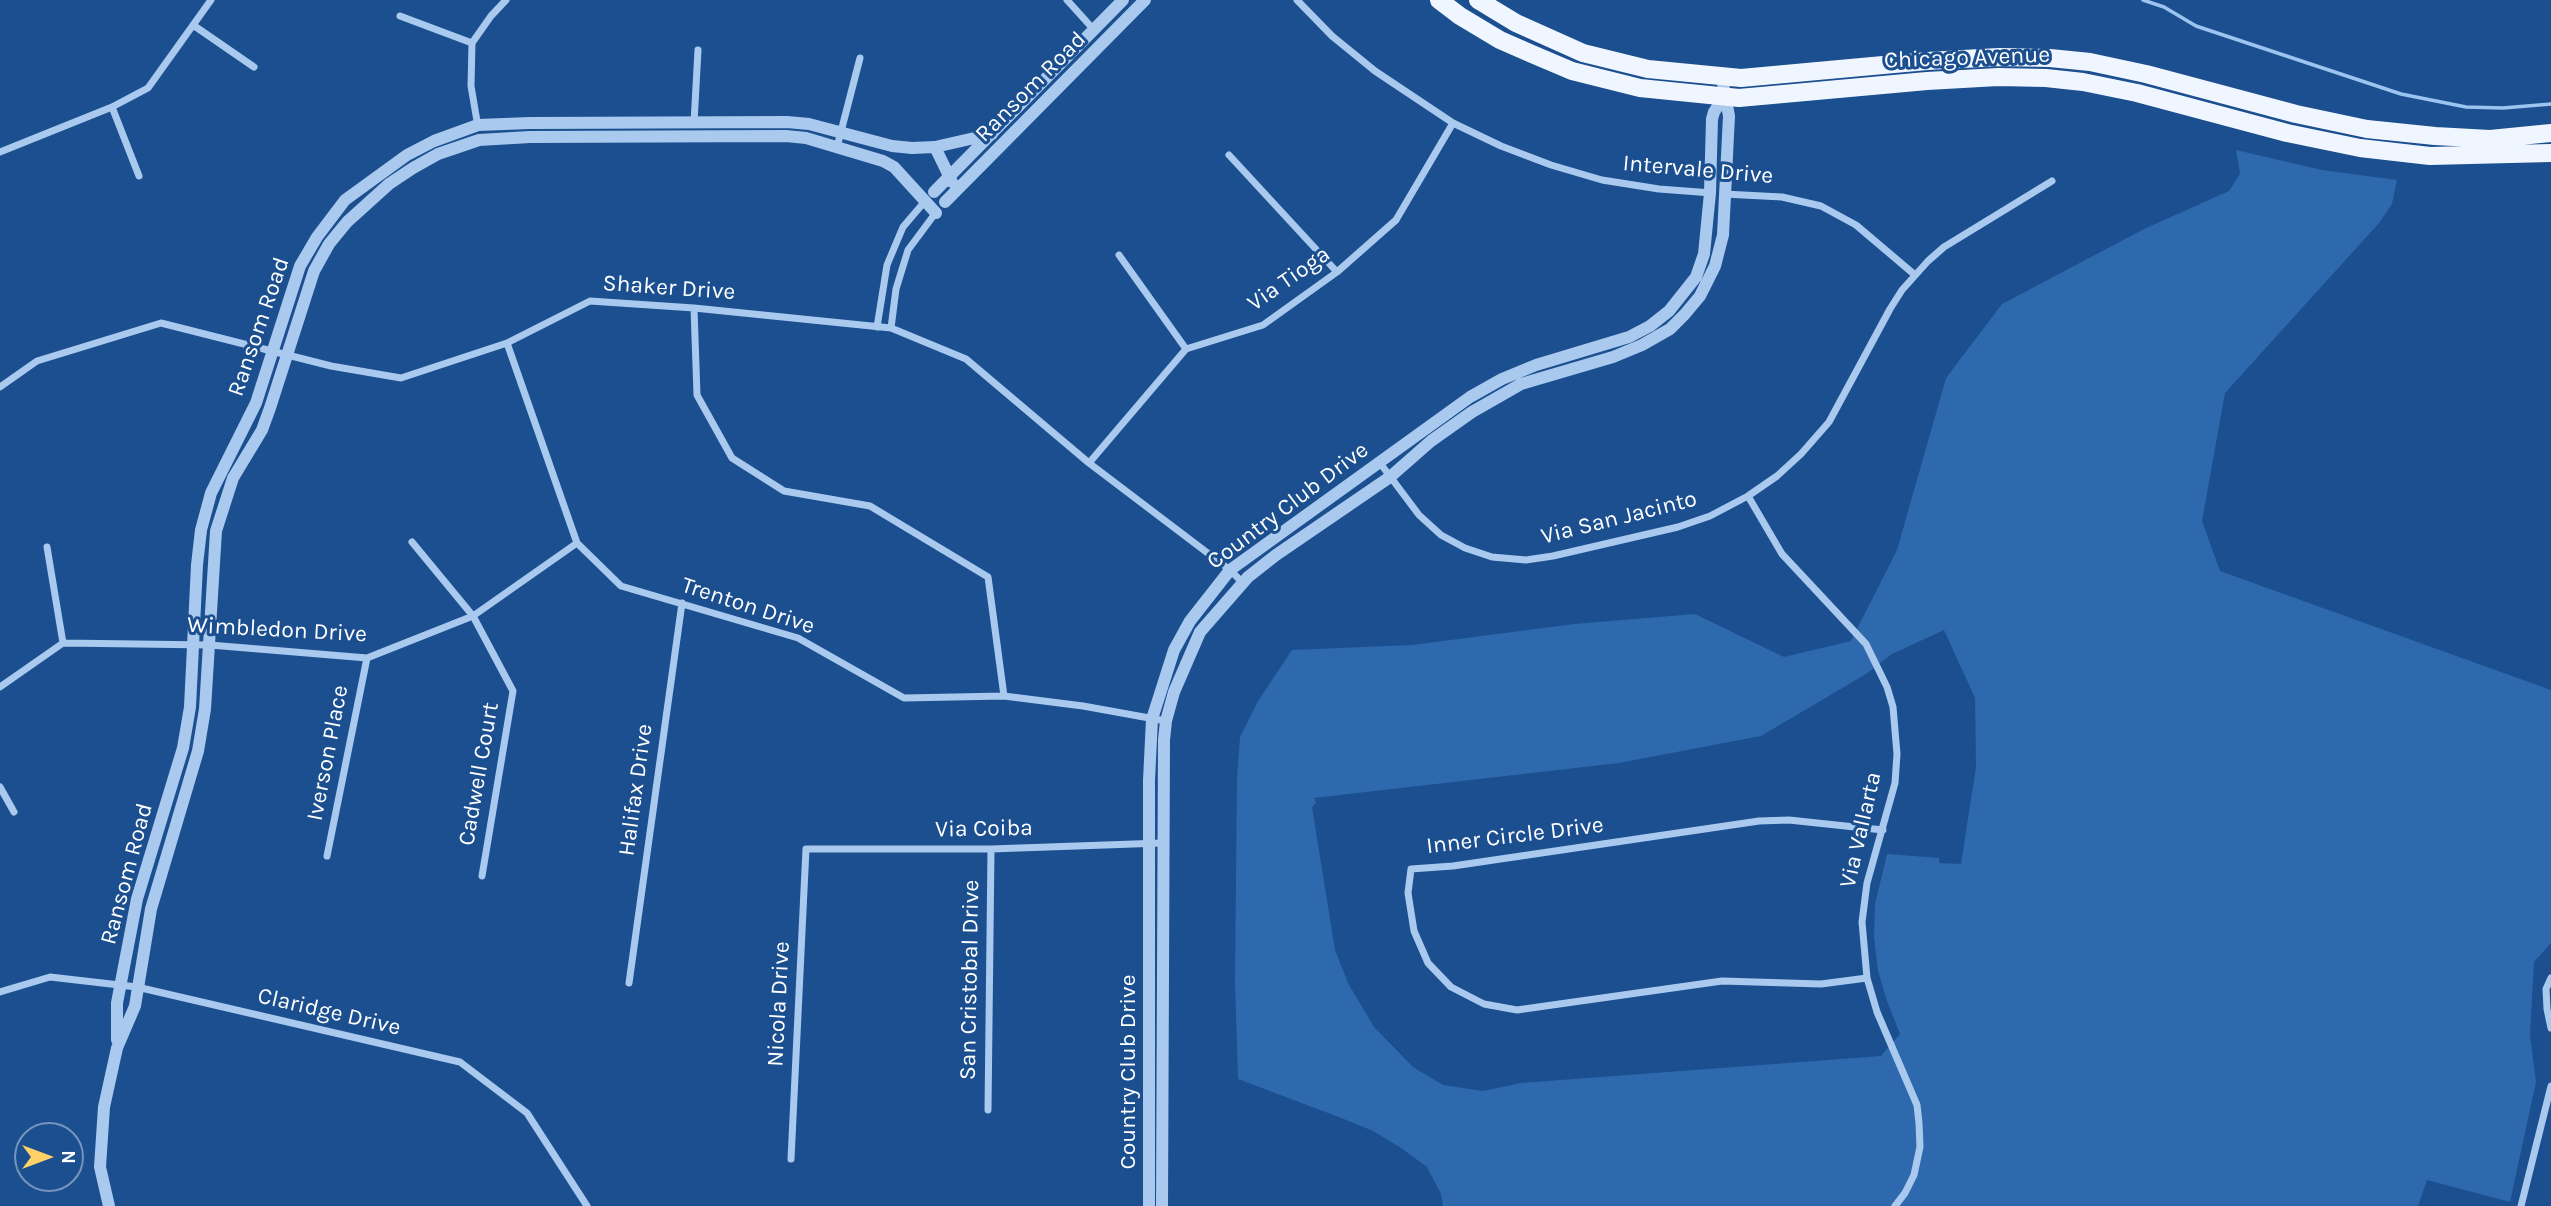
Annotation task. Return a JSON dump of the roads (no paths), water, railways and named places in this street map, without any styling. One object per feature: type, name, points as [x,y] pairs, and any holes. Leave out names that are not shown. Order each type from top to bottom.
[{"type":"main road","name":"Chicago Avenue","points":[[1439,0],[1500,40],[1572,71],[1640,89],[1724,97],[1762,96],[1986,78],[2046,78],[2137,93],[2287,133],[2360,148],[2430,156],[2551,153]]},
{"type":"main road","name":"Chicago Avenue","points":[[1478,0],[1516,23],[1583,53],[1648,69],[1722,78],[1772,76],[1927,61],[1999,57],[2050,58],[2090,62],[2146,74],[2296,114],[2367,129],[2490,139],[2551,133]]},
{"type":"street","points":[[0,152],[112,107],[148,88],[211,0]]},
{"type":"street","points":[[479,140],[471,86],[472,43],[506,0]]},
{"type":"street","points":[[1067,0],[1105,42]]},
{"type":"street","name":"Ransom Road","points":[[929,197],[1123,0]]},
{"type":"street","name":"Ransom Road","points":[[945,202],[1145,0]]},
{"type":"street","name":"Intervale Drive","points":[[1297,0],[1332,36],[1375,71],[1453,123],[1501,146],[1602,180],[1659,189],[1782,197],[1821,206],[1856,225],[1915,275]]},
{"type":"street","points":[[400,16],[472,43]]},
{"type":"street","points":[[193,25],[254,67]]},
{"type":"street","points":[[693,137],[698,50]]},
{"type":"street","points":[[837,147],[860,58]]},
{"type":"street","name":"Country Club Drive","points":[[1149,1206],[1156,842],[1164,740],[1166,721],[1180,677],[1200,632],[1242,582],[1276,555],[1390,477],[1431,441],[1500,394],[1521,384],[1613,357],[1670,329],[1700,296],[1715,266],[1723,235],[1729,116],[1722,78]]},
{"type":"street","name":"Country Club Drive","points":[[1163,1206],[1152,719],[1174,650],[1190,621],[1230,570],[1470,397],[1502,379],[1536,365],[1606,345],[1650,326],[1681,298],[1696,277],[1706,243],[1712,119],[1724,97]]},
{"type":"street","points":[[112,107],[138,176]]},
{"type":"street","name":"Ransom Road","points":[[109,1206],[100,1167],[104,1107],[117,1048],[135,1006],[151,909],[198,751],[205,709],[216,531],[233,478],[262,430],[300,266],[335,211],[382,171],[407,155],[434,141],[478,125],[530,122],[787,122],[809,124],[892,146],[935,147],[992,134]]},
{"type":"street","name":"Via Tioga","points":[[1186,349],[1263,325],[1337,272],[1396,220],[1453,123]]},
{"type":"street","name":"Ransom Road","points":[[117,1048],[117,1003],[137,899],[183,748],[190,708],[201,530],[211,493],[219,472],[247,424],[314,271],[329,244],[347,222],[389,184],[413,167],[438,155],[479,140],[530,137],[806,138],[883,160],[929,197],[936,212]]},
{"type":"street","points":[[935,147],[956,192]]},
{"type":"street","points":[[1229,155],[1337,272]]},
{"type":"street","name":"Via San Jacinto","points":[[1380,463],[1419,515],[1441,535],[1465,548],[1492,557],[1526,560],[1678,527],[1710,516],[1748,496],[1777,476],[1829,422],[1890,309],[1915,275],[1944,247],[2052,181]]},
{"type":"street","points":[[877,327],[887,265],[903,227],[929,197]]},
{"type":"street","points":[[891,328],[901,268],[918,234],[945,202]]},
{"type":"street","points":[[1089,463],[1186,349],[1119,255]]},
{"type":"street","name":"Shaker Drive","points":[[0,387],[37,360],[161,323],[331,366],[401,378],[507,343],[590,301],[694,308],[891,328],[966,359],[1089,463],[1230,570],[1242,582]]},
{"type":"street","points":[[694,308],[697,395],[732,458],[784,491],[870,506],[988,577],[1004,696]]},
{"type":"street","name":"Trenton Drive","points":[[507,343],[577,543],[621,586],[798,638],[904,698],[1004,696],[1083,706],[1166,721]]},
{"type":"street","name":"Via Vallarta","points":[[1748,496],[1782,554],[1866,644],[1893,706],[1897,754],[1895,783],[1864,903],[1862,922],[1867,978],[1877,1012],[1917,1105],[1920,1147],[1914,1175],[1905,1194],[1895,1206]]},
{"type":"street","name":"Cadwell Court","points":[[412,542],[473,616],[513,691],[482,876]]},
{"type":"street","name":"Wimbledon Drive","points":[[63,643],[192,644],[367,658],[473,616],[577,543]]},
{"type":"street","points":[[0,687],[63,643],[47,547]]},
{"type":"street","name":"Halifax Drive","points":[[629,983],[682,603]]},
{"type":"street","name":"Iverson Place","points":[[327,856],[367,658]]},
{"type":"street","points":[[0,787],[13,812]]},
{"type":"street","name":"Inner Circle Drive","points":[[1867,978],[1821,984],[1722,981],[1517,1010],[1483,1004],[1451,987],[1427,962],[1414,931],[1408,893],[1411,869],[1452,866],[1759,821],[1789,820],[1883,830]]},
{"type":"street","name":"Via Coiba","points":[[806,849],[991,849],[1156,842]]},
{"type":"street","name":"Nicola Drive","points":[[791,1159],[806,849]]},
{"type":"street","name":"San Cristobal Drive","points":[[988,1110],[991,849]]},
{"type":"street","name":"Claridge Drive","points":[[0,992],[50,977],[122,985],[460,1062],[527,1113],[587,1206]]},
{"type":"street","points":[[2551,978],[2546,989],[2551,1028]]},
{"type":"street","points":[[2521,1206],[2551,1086]]},
{"type":"waterway","points":[[2143,0],[2164,7],[2196,26],[2401,94],[2466,107],[2503,108],[2551,104]]}]
